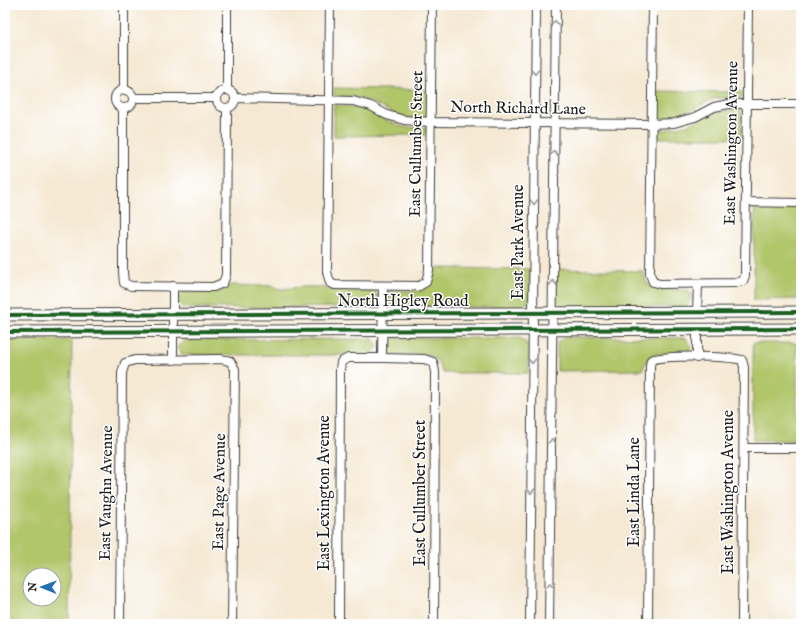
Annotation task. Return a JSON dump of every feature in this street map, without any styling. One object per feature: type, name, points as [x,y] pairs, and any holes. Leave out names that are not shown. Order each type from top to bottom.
[{"type":"main road","name":"North Higley Road","points":[[5,315],[801,312]]},
{"type":"main road","name":"North Higley Road","points":[[5,332],[801,329]]},
{"type":"street","points":[[124,5],[124,89]]},
{"type":"street","points":[[226,90],[227,5]]},
{"type":"street","points":[[330,5],[327,272],[330,283],[335,285],[383,286],[382,358]]},
{"type":"street","name":"East Cullumber Street","points":[[383,286],[419,286],[426,282],[429,270],[432,5]]},
{"type":"street","name":"East Park Avenue","points":[[530,624],[536,5]]},
{"type":"street","points":[[549,624],[556,5]]},
{"type":"street","points":[[653,5],[650,274],[653,282],[660,284],[698,284],[697,313]]},
{"type":"street","name":"East Washington Avenue","points":[[698,284],[735,283],[743,281],[745,276],[748,5]]},
{"type":"street","points":[[124,89],[131,92],[134,98],[130,106],[123,108],[117,104],[115,99],[117,92],[124,89]]},
{"type":"street","points":[[226,90],[232,92],[236,98],[234,105],[227,109],[220,106],[217,98],[220,92],[226,90]]},
{"type":"street","points":[[134,98],[217,98]]},
{"type":"street","name":"North Richard Lane","points":[[236,98],[353,101],[371,106],[387,115],[404,120],[431,122],[674,123],[695,117],[714,107],[729,104],[801,104]]},
{"type":"street","points":[[123,108],[123,273],[124,283],[131,286],[213,286],[223,283],[226,274],[227,109]]},
{"type":"street","points":[[746,202],[801,203]]},
{"type":"street","points":[[173,286],[173,360]]},
{"type":"street","points":[[696,358],[697,329]]},
{"type":"street","name":"East Lexington Avenue","points":[[339,624],[341,362],[348,358],[382,358]]},
{"type":"street","name":"East Cullumber Street","points":[[382,358],[424,359],[433,362],[435,372],[434,624]]},
{"type":"street","name":"East Linda Lane","points":[[648,624],[651,360],[659,358],[696,358]]},
{"type":"street","name":"East Washington Avenue","points":[[696,358],[735,358],[742,360],[744,366],[742,624]]},
{"type":"street","name":"East Page Avenue","points":[[173,360],[220,359],[230,361],[235,369],[232,624]]},
{"type":"street","name":"East Vaughn Avenue","points":[[120,624],[122,373],[125,363],[135,360],[173,360]]},
{"type":"street","points":[[744,448],[801,448]]},
{"type":"green space","points":[[334,88],[427,90],[426,119],[413,119],[397,115],[371,102],[356,97],[334,96]]},
{"type":"green space","points":[[656,91],[742,92],[742,98],[716,98],[678,116],[655,119]]},
{"type":"green space","points":[[334,105],[362,108],[385,120],[403,127],[427,128],[425,135],[334,136]]},
{"type":"green space","points":[[741,109],[742,138],[656,138],[658,131],[690,124],[715,112]]},
{"type":"green space","points":[[801,207],[801,299],[754,300],[754,208]]},
{"type":"green space","points":[[436,268],[530,269],[530,301],[522,307],[394,307],[387,302],[388,291],[421,291],[431,285]]},
{"type":"green space","points":[[557,269],[643,271],[647,284],[658,289],[688,290],[692,294],[691,301],[686,307],[563,307],[556,300]]},
{"type":"green space","points":[[230,285],[274,286],[279,289],[320,287],[332,290],[375,291],[379,299],[371,307],[183,308],[177,299],[184,292],[221,292]]},
{"type":"green space","points":[[566,337],[686,338],[692,347],[687,354],[655,354],[649,357],[642,370],[557,371],[557,342]]},
{"type":"green space","points":[[394,338],[520,338],[529,345],[528,373],[443,373],[436,359],[426,354],[392,355],[387,352],[387,343]]},
{"type":"green space","points":[[373,339],[378,347],[370,355],[183,355],[177,348],[184,340]]},
{"type":"green space","points":[[5,340],[72,340],[69,624],[5,624]]},
{"type":"green space","points":[[753,343],[797,343],[797,441],[753,440]]},
{"type":"cycle path","points":[[5,315],[801,312]]},
{"type":"cycle path","points":[[5,332],[801,329]]}]
